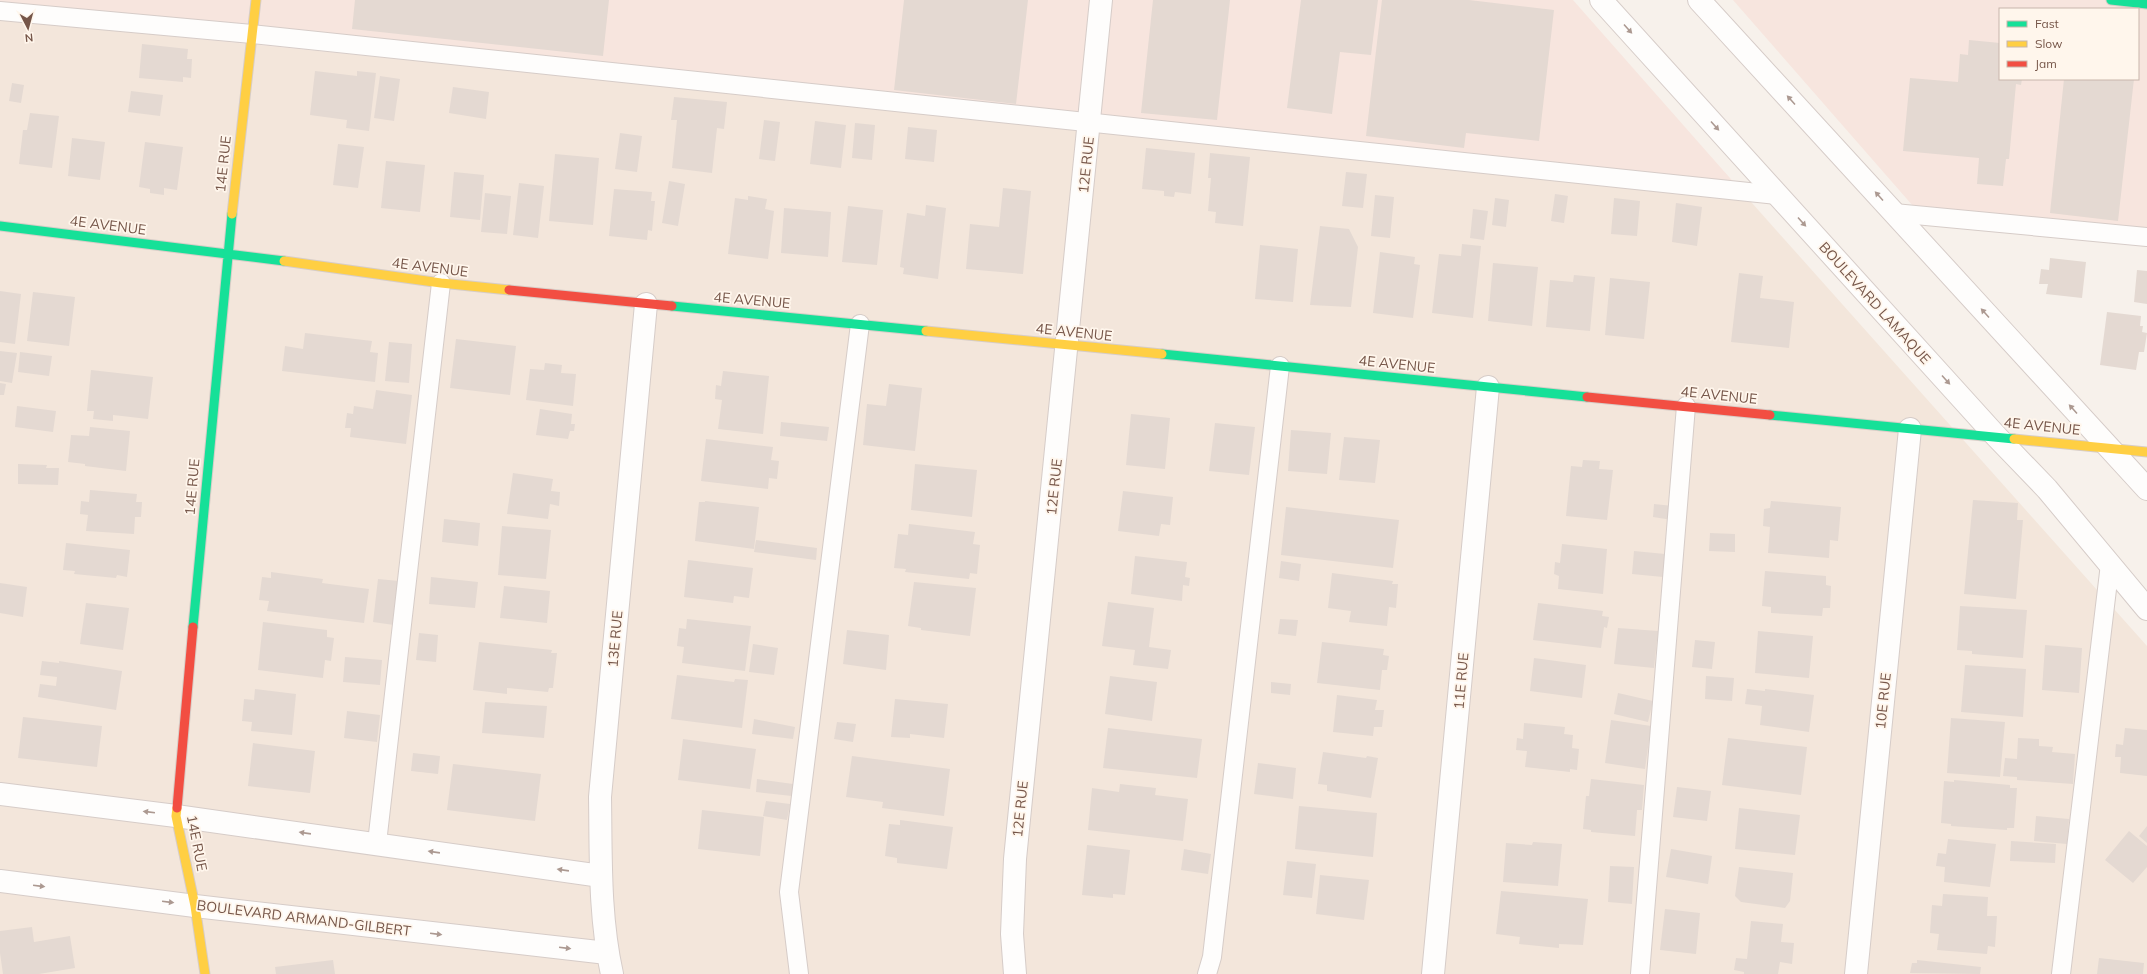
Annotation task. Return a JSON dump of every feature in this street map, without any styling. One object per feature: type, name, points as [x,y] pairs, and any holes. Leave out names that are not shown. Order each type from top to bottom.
[{"type":"street","name":"14E RUE","points":[[205,974],[195,906],[176,816],[228,253],[256,0]]},
{"type":"street","name":"12E RUE","points":[[1015,974],[1012,934],[1015,859],[1068,346],[1101,0]]},
{"type":"street","name":"BOULEVARD LAMAQUE","points":[[1601,0],[1996,436],[2047,490],[2147,608]]},
{"type":"street","points":[[1699,0],[2147,489]]},
{"type":"street","points":[[2111,0],[2147,4]]},
{"type":"street","name":"4E AVENUE","points":[[0,226],[228,253],[441,283],[2147,452]]},
{"type":"street","name":"13E RUE","points":[[610,964],[601,876],[600,796],[646,304]]},
{"type":"street","name":"11E RUE","points":[[1433,974],[1488,387]]},
{"type":"street","name":"10E RUE","points":[[1856,974],[1910,429]]},
{"type":"street","points":[[0,794],[377,843],[601,876]]},
{"type":"street","name":"BOULEVARD ARMAND-GILBERT","points":[[0,881],[195,906],[610,964]]},
{"type":"lane","points":[[0,12],[252,34],[1777,195]]},
{"type":"lane","points":[[1894,213],[2147,237]]},
{"type":"lane","points":[[377,843],[441,283]]},
{"type":"lane","points":[[799,974],[789,892],[860,324]]},
{"type":"lane","points":[[1207,974],[1212,957],[1280,366]]},
{"type":"lane","points":[[1640,974],[1686,406]]},
{"type":"lane","points":[[2062,974],[2110,564]]},
{"type":"shaded area","points":[[0,0],[1573,0],[1744,194],[0,19]]},
{"type":"shaded area","points":[[1733,0],[2147,0],[2147,242],[1920,214]]},
{"type":"shaded area","points":[[0,19],[1744,194],[2147,646],[2147,974],[0,974]]},
{"type":"building","points":[[355,0],[609,0],[603,56],[352,29]]},
{"type":"building","points":[[904,0],[1028,0],[1016,104],[894,90]]},
{"type":"building","points":[[1153,0],[1230,0],[1217,120],[1141,113]]},
{"type":"building","points":[[1301,0],[1378,0],[1371,55],[1340,52],[1332,114],[1287,108]]},
{"type":"building","points":[[1382,0],[1469,0],[1554,10],[1539,141],[1466,133],[1464,148],[1366,136]]},
{"type":"building","points":[[1969,40],[1999,43],[1999,80],[2022,80],[2021,85],[2016,84],[2009,159],[2006,159],[2003,186],[1977,184],[1979,158],[1903,151],[1910,78],[1958,82],[1960,54],[1968,55]]},
{"type":"building","points":[[142,44],[188,49],[187,59],[192,59],[191,78],[183,77],[183,82],[139,78]]},
{"type":"building","points":[[315,71],[357,76],[357,71],[376,73],[369,131],[346,128],[347,120],[310,115]]},
{"type":"building","points":[[380,76],[400,79],[394,121],[374,118]]},
{"type":"building","points":[[2064,80],[2134,80],[2118,221],[2050,213]]},
{"type":"building","points":[[12,83],[24,85],[21,103],[9,101]]},
{"type":"building","points":[[453,87],[489,92],[486,119],[449,113]]},
{"type":"building","points":[[131,91],[163,95],[160,116],[128,112]]},
{"type":"building","points":[[674,97],[727,102],[724,129],[717,128],[712,173],[672,168],[677,120],[671,120]]},
{"type":"building","points":[[30,113],[59,116],[52,168],[19,164],[23,130],[27,130]]},
{"type":"building","points":[[764,120],[780,122],[775,161],[759,159]]},
{"type":"building","points":[[815,121],[846,125],[841,168],[810,164]]},
{"type":"building","points":[[855,123],[875,125],[872,160],[852,158]]},
{"type":"building","points":[[908,127],[937,130],[934,162],[905,159]]},
{"type":"building","points":[[620,133],[642,136],[637,172],[615,169]]},
{"type":"building","points":[[72,138],[105,142],[100,180],[68,176]]},
{"type":"building","points":[[145,142],[183,147],[177,190],[164,188],[164,195],[150,193],[150,189],[139,187]]},
{"type":"building","points":[[338,144],[364,147],[358,188],[333,185]]},
{"type":"building","points":[[1146,148],[1195,153],[1191,194],[1175,192],[1174,197],[1164,196],[1164,191],[1142,189]]},
{"type":"building","points":[[1210,153],[1250,157],[1243,226],[1215,223],[1216,212],[1208,211],[1211,178],[1208,178]]},
{"type":"building","points":[[555,154],[599,158],[593,225],[549,221]]},
{"type":"building","points":[[386,161],[425,165],[420,212],[381,208]]},
{"type":"building","points":[[454,172],[484,175],[480,220],[450,217]]},
{"type":"building","points":[[1346,172],[1367,174],[1363,208],[1342,206]]},
{"type":"building","points":[[669,181],[685,184],[678,226],[662,223]]},
{"type":"building","points":[[519,183],[544,186],[538,238],[513,235]]},
{"type":"building","points":[[1003,188],[1031,191],[1023,274],[966,269],[970,224],[999,227]]},
{"type":"building","points":[[614,189],[652,192],[651,201],[655,201],[652,231],[648,230],[647,240],[609,236]]},
{"type":"building","points":[[485,193],[511,196],[507,234],[481,232]]},
{"type":"building","points":[[1555,194],[1568,196],[1564,223],[1551,221]]},
{"type":"building","points":[[1375,195],[1394,197],[1390,238],[1371,236]]},
{"type":"building","points":[[748,196],[767,199],[765,209],[774,211],[768,259],[728,254],[735,198],[748,200]]},
{"type":"building","points":[[1495,198],[1509,200],[1506,227],[1492,225]]},
{"type":"building","points":[[1614,198],[1640,201],[1637,236],[1611,234]]},
{"type":"building","points":[[1676,203],[1702,207],[1697,246],[1672,242]]},
{"type":"building","points":[[926,205],[946,208],[938,279],[903,274],[904,268],[900,267],[907,213],[925,216]]},
{"type":"building","points":[[848,206],[883,210],[877,265],[842,262]]},
{"type":"building","points":[[784,208],[831,212],[828,257],[781,253]]},
{"type":"building","points":[[1473,209],[1488,211],[1484,240],[1470,238]]},
{"type":"building","points":[[1320,226],[1349,229],[1358,247],[1351,307],[1310,305]]},
{"type":"building","points":[[1462,244],[1481,246],[1473,318],[1432,313],[1439,254],[1461,256]]},
{"type":"building","points":[[1260,245],[1298,249],[1293,302],[1255,299]]},
{"type":"building","points":[[1380,252],[1415,257],[1414,264],[1420,265],[1413,318],[1373,313]]},
{"type":"building","points":[[2050,258],[2086,262],[2082,298],[2046,294],[2048,284],[2039,284],[2041,269],[2049,270]]},
{"type":"building","points":[[1493,263],[1538,267],[1532,326],[1488,321]]},
{"type":"building","points":[[2137,270],[2147,271],[2147,304],[2134,302]]},
{"type":"building","points":[[1739,273],[1763,276],[1760,298],[1794,302],[1789,348],[1731,342]]},
{"type":"building","points":[[1574,275],[1595,277],[1590,331],[1546,327],[1550,280],[1573,282]]},
{"type":"building","points":[[1610,278],[1650,282],[1644,339],[1605,335]]},
{"type":"building","points":[[0,291],[21,294],[15,344],[0,342]]},
{"type":"building","points":[[33,292],[75,297],[69,346],[27,341]]},
{"type":"building","points":[[2107,312],[2141,316],[2140,326],[2143,326],[2142,332],[2147,333],[2144,352],[2139,352],[2136,370],[2100,365]]},
{"type":"building","points":[[305,333],[372,341],[370,352],[378,353],[375,382],[282,371],[285,346],[303,349]]},
{"type":"building","points":[[456,339],[516,346],[510,395],[450,388]]},
{"type":"building","points":[[389,342],[412,344],[409,383],[385,381]]},
{"type":"building","points":[[0,351],[17,353],[12,383],[0,381]]},
{"type":"building","points":[[20,352],[52,356],[49,376],[18,372]]},
{"type":"building","points":[[545,363],[562,365],[561,373],[576,374],[573,406],[526,400],[530,369],[544,370]]},
{"type":"building","points":[[91,370],[153,377],[148,419],[113,415],[113,421],[93,419],[94,411],[87,411]]},
{"type":"building","points":[[723,371],[769,376],[763,434],[718,429],[722,400],[715,399],[716,385],[721,386]]},
{"type":"building","points":[[0,383],[6,384],[4,395],[0,395]]},
{"type":"building","points":[[889,384],[922,388],[915,451],[863,445],[867,404],[886,406]]},
{"type":"building","points":[[376,390],[412,395],[406,444],[350,437],[351,428],[345,428],[347,413],[353,414],[354,406],[373,409]]},
{"type":"building","points":[[17,406],[56,411],[53,432],[15,427]]},
{"type":"building","points":[[540,409],[572,414],[571,424],[575,424],[574,431],[570,431],[568,439],[536,435]]},
{"type":"building","points":[[1131,414],[1170,418],[1165,469],[1126,465]]},
{"type":"building","points":[[781,422],[829,427],[827,441],[780,436]]},
{"type":"building","points":[[1215,423],[1255,427],[1249,475],[1209,471]]},
{"type":"building","points":[[90,427],[130,431],[126,471],[85,466],[85,464],[68,462],[71,435],[89,436]]},
{"type":"building","points":[[1291,430],[1331,433],[1327,474],[1288,471]]},
{"type":"building","points":[[1344,437],[1380,440],[1375,483],[1339,480]]},
{"type":"building","points":[[706,439],[773,447],[771,460],[779,461],[777,479],[769,478],[768,489],[701,481]]},
{"type":"building","points":[[1583,460],[1600,461],[1599,469],[1613,470],[1607,520],[1566,516],[1571,466],[1582,467]]},
{"type":"building","points":[[18,464],[47,465],[46,468],[59,468],[58,485],[18,484]]},
{"type":"building","points":[[915,464],[977,470],[972,517],[911,510]]},
{"type":"building","points":[[513,473],[553,479],[551,491],[560,492],[559,506],[550,504],[548,519],[507,514]]},
{"type":"building","points":[[90,490],[137,494],[136,502],[142,502],[141,517],[135,517],[134,534],[86,531],[88,515],[80,514],[81,501],[89,502]]},
{"type":"building","points":[[1123,491],[1173,497],[1170,525],[1161,524],[1159,536],[1118,531]]},
{"type":"building","points":[[1973,500],[2018,503],[2017,520],[2023,520],[2016,599],[1964,594]]},
{"type":"building","points":[[705,501],[759,507],[754,549],[695,541],[699,502]]},
{"type":"building","points":[[1771,501],[1841,507],[1838,541],[1830,540],[1829,558],[1768,553],[1770,527],[1763,526],[1764,509],[1770,508]]},
{"type":"building","points":[[1654,504],[1673,506],[1672,520],[1653,517]]},
{"type":"building","points":[[1286,507],[1399,520],[1393,568],[1281,555]]},
{"type":"building","points":[[444,519],[480,523],[478,546],[442,542]]},
{"type":"building","points":[[909,524],[975,532],[973,544],[980,545],[977,574],[970,573],[969,579],[905,572],[906,569],[894,568],[898,534],[908,535]]},
{"type":"building","points":[[502,526],[551,530],[546,579],[498,575]]},
{"type":"building","points":[[1710,533],[1735,534],[1735,552],[1709,551]]},
{"type":"building","points":[[756,540],[817,548],[816,560],[754,552]]},
{"type":"building","points":[[66,543],[130,550],[127,577],[117,575],[116,578],[74,574],[75,571],[63,570]]},
{"type":"building","points":[[1562,544],[1607,549],[1603,594],[1558,589],[1559,576],[1554,574],[1555,562],[1560,563]]},
{"type":"building","points":[[1634,551],[1665,554],[1663,577],[1632,574]]},
{"type":"building","points":[[1135,556],[1187,562],[1185,577],[1190,578],[1189,586],[1183,585],[1182,601],[1131,594]]},
{"type":"building","points":[[688,560],[753,568],[749,598],[734,596],[733,603],[684,597]]},
{"type":"building","points":[[1281,561],[1301,564],[1299,581],[1279,578]]},
{"type":"building","points":[[1765,571],[1826,576],[1826,585],[1831,586],[1830,608],[1823,608],[1822,616],[1771,613],[1771,607],[1762,606]]},
{"type":"building","points":[[271,572],[323,579],[322,583],[369,589],[364,623],[267,611],[269,601],[259,600],[262,577],[271,578]]},
{"type":"building","points":[[1332,573],[1393,581],[1392,584],[1398,584],[1396,608],[1389,607],[1387,626],[1349,622],[1351,611],[1328,608]]},
{"type":"building","points":[[431,577],[478,582],[475,608],[429,604]]},
{"type":"building","points":[[378,579],[399,581],[394,625],[373,622]]},
{"type":"building","points":[[914,582],[976,588],[970,636],[921,630],[921,628],[908,626]]},
{"type":"building","points":[[0,583],[27,587],[23,617],[0,613]]},
{"type":"building","points":[[504,586],[550,591],[547,623],[500,618]]},
{"type":"building","points":[[1108,602],[1154,608],[1149,647],[1171,650],[1168,669],[1133,665],[1135,650],[1102,646]]},
{"type":"building","points":[[86,603],[129,608],[123,650],[80,644]]},
{"type":"building","points":[[1538,603],[1603,611],[1602,616],[1609,617],[1607,628],[1604,627],[1601,648],[1533,640]]},
{"type":"building","points":[[1960,606],[2027,610],[2023,658],[1972,654],[1972,651],[1957,650]]},
{"type":"building","points":[[687,619],[751,626],[745,671],[682,663],[684,647],[677,646],[679,628],[686,629]]},
{"type":"building","points":[[1280,619],[1298,620],[1296,636],[1278,634]]},
{"type":"building","points":[[263,622],[327,630],[327,637],[334,638],[331,661],[325,660],[323,678],[258,670]]},
{"type":"building","points":[[1618,628],[1658,631],[1654,668],[1614,664]]},
{"type":"building","points":[[847,630],[889,635],[886,670],[843,664]]},
{"type":"building","points":[[1758,631],[1813,636],[1809,678],[1755,673]]},
{"type":"building","points":[[419,633],[438,635],[436,662],[416,660]]},
{"type":"building","points":[[1695,640],[1715,642],[1712,669],[1692,667]]},
{"type":"building","points":[[479,642],[552,650],[551,653],[557,653],[553,688],[549,688],[548,692],[507,688],[507,694],[473,690]]},
{"type":"building","points":[[1322,642],[1384,649],[1383,655],[1389,656],[1387,670],[1382,670],[1380,690],[1317,683]]},
{"type":"building","points":[[753,644],[778,648],[774,675],[749,672]]},
{"type":"building","points":[[2045,645],[2082,648],[2079,693],[2042,690]]},
{"type":"building","points":[[345,657],[382,660],[380,685],[343,682]]},
{"type":"building","points":[[1534,658],[1586,665],[1582,698],[1530,691]]},
{"type":"building","points":[[42,661],[59,663],[59,661],[122,671],[116,710],[38,697],[40,684],[56,686],[57,677],[40,675]]},
{"type":"building","points":[[1965,665],[2026,669],[2023,717],[1961,712]]},
{"type":"building","points":[[677,675],[734,682],[735,679],[748,680],[742,728],[671,719]]},
{"type":"building","points":[[1110,676],[1157,682],[1152,721],[1105,714]]},
{"type":"building","points":[[1706,676],[1734,678],[1732,701],[1705,699]]},
{"type":"building","points":[[1271,682],[1291,684],[1290,695],[1271,693]]},
{"type":"building","points":[[255,689],[296,694],[292,735],[251,731],[252,722],[242,721],[244,699],[254,700]]},
{"type":"building","points":[[1747,689],[1765,691],[1765,689],[1814,695],[1809,732],[1760,725],[1762,706],[1745,704]]},
{"type":"building","points":[[1618,693],[1653,701],[1648,722],[1614,714]]},
{"type":"building","points":[[1337,695],[1377,700],[1375,710],[1384,710],[1382,727],[1374,727],[1373,736],[1333,732]]},
{"type":"building","points":[[895,699],[948,704],[944,738],[910,734],[910,738],[891,737]]},
{"type":"building","points":[[485,702],[547,706],[544,738],[482,733]]},
{"type":"building","points":[[347,711],[380,715],[377,742],[344,738]]},
{"type":"building","points":[[23,717],[102,726],[97,767],[18,758]]},
{"type":"building","points":[[1951,718],[2005,722],[2000,777],[1947,773]]},
{"type":"building","points":[[754,719],[795,727],[793,739],[752,734]]},
{"type":"building","points":[[1611,720],[1651,726],[1645,769],[1605,763]]},
{"type":"building","points":[[837,722],[856,724],[853,742],[834,739]]},
{"type":"building","points":[[1524,723],[1565,727],[1564,734],[1573,735],[1572,748],[1579,749],[1577,770],[1570,769],[1570,772],[1525,767],[1527,751],[1516,750],[1517,738],[1523,739]]},
{"type":"building","points":[[1108,728],[1202,739],[1197,778],[1103,768]]},
{"type":"building","points":[[2125,728],[2147,730],[2147,776],[2120,773],[2121,757],[2115,757],[2116,744],[2123,745]]},
{"type":"building","points":[[1728,738],[1807,747],[1801,795],[1722,785]]},
{"type":"building","points":[[2018,738],[2039,739],[2039,746],[2053,747],[2052,752],[2075,754],[2073,784],[2017,780],[2017,777],[2003,776],[2005,758],[2017,759]]},
{"type":"building","points":[[683,739],[756,749],[750,789],[678,780]]},
{"type":"building","points":[[253,743],[315,751],[310,793],[248,786]]},
{"type":"building","points":[[1323,752],[1366,758],[1367,756],[1378,758],[1371,798],[1327,791],[1327,785],[1318,784]]},
{"type":"building","points":[[413,753],[440,756],[438,774],[411,771]]},
{"type":"building","points":[[852,756],[950,769],[944,816],[882,808],[883,802],[846,797]]},
{"type":"building","points":[[1258,763],[1296,768],[1293,799],[1254,794]]},
{"type":"building","points":[[453,764],[541,774],[535,821],[447,810]]},
{"type":"building","points":[[757,779],[793,784],[792,796],[756,792]]},
{"type":"building","points":[[1591,779],[1644,785],[1642,810],[1637,810],[1635,836],[1591,832],[1591,830],[1583,829],[1586,796],[1589,796]]},
{"type":"building","points":[[1954,780],[2010,785],[2010,788],[2017,788],[2014,828],[2007,828],[2007,830],[1951,826],[1951,824],[1941,823],[1944,781],[1954,782]]},
{"type":"building","points":[[1120,784],[1156,788],[1155,795],[1188,799],[1183,841],[1088,830],[1092,788],[1119,792]]},
{"type":"building","points":[[1677,787],[1711,791],[1707,821],[1673,817]]},
{"type":"building","points":[[766,801],[790,804],[787,820],[763,816]]},
{"type":"building","points":[[1299,806],[1377,813],[1373,857],[1295,849]]},
{"type":"building","points":[[1739,808],[1800,815],[1795,855],[1735,849]]},
{"type":"building","points":[[702,810],[764,817],[760,856],[698,849]]},
{"type":"building","points":[[2036,816],[2069,819],[2067,844],[2034,841]]},
{"type":"building","points":[[900,820],[953,827],[947,869],[897,863],[897,858],[885,856],[889,824],[900,825]]},
{"type":"building","points":[[2147,826],[2147,843],[2139,836]]},
{"type":"building","points":[[2129,831],[2147,846],[2147,867],[2133,883],[2105,860]]},
{"type":"building","points":[[1948,839],[1996,844],[1990,887],[1944,882],[1945,867],[1936,866],[1938,853],[1946,854]]},
{"type":"building","points":[[2011,841],[2056,844],[2055,863],[2010,861]]},
{"type":"building","points":[[1533,842],[1562,844],[1558,886],[1503,882],[1506,843],[1532,845]]},
{"type":"building","points":[[1087,845],[1130,850],[1125,895],[1113,894],[1113,898],[1082,895]]},
{"type":"building","points":[[1184,849],[1211,854],[1208,874],[1181,870]]},
{"type":"building","points":[[1671,849],[1712,856],[1708,884],[1666,877]]},
{"type":"building","points":[[1287,861],[1316,864],[1312,898],[1283,895]]},
{"type":"building","points":[[1610,866],[1634,867],[1632,904],[1608,902]]},
{"type":"building","points":[[1739,867],[1793,873],[1790,901],[1785,908],[1741,902],[1735,896]]},
{"type":"building","points":[[1320,875],[1369,880],[1364,920],[1316,914]]},
{"type":"building","points":[[1501,891],[1588,899],[1583,945],[1559,944],[1559,948],[1519,944],[1520,937],[1496,934]]},
{"type":"building","points":[[1943,894],[1988,897],[1987,916],[1997,916],[1995,947],[1988,946],[1987,954],[1937,950],[1939,934],[1930,933],[1932,905],[1942,906]]},
{"type":"building","points":[[1665,909],[1700,913],[1696,954],[1660,950]]},
{"type":"building","points":[[1751,921],[1783,924],[1781,942],[1794,943],[1792,964],[1780,962],[1778,974],[1744,974],[1744,972],[1734,970],[1736,958],[1747,959]]},
{"type":"building","points":[[32,927],[34,942],[70,936],[75,968],[39,974],[3,974],[0,953],[0,931]]},
{"type":"building","points":[[2099,958],[2144,963],[2143,974],[2097,974]]},
{"type":"building","points":[[333,960],[335,974],[276,974],[275,967]]},
{"type":"building","points":[[1917,960],[1981,967],[1980,974],[1910,973],[1912,963],[1917,963]]},
{"type":"traffic: fast","points":[[2111,0],[2147,4]]},
{"type":"traffic: fast","points":[[193,627],[232,214]]},
{"type":"traffic: fast","points":[[0,226],[284,261]]},
{"type":"traffic: fast","points":[[672,306],[926,331]]},
{"type":"traffic: fast","points":[[1162,354],[1587,397]]},
{"type":"traffic: fast","points":[[1770,415],[2014,439]]},
{"type":"traffic: slow","points":[[232,214],[256,0]]},
{"type":"traffic: slow","points":[[284,261],[441,283],[509,290]]},
{"type":"traffic: slow","points":[[926,331],[1162,354]]},
{"type":"traffic: slow","points":[[2014,439],[2147,452]]},
{"type":"traffic: slow","points":[[177,808],[176,816],[195,906],[205,974]]},
{"type":"traffic: jam","points":[[509,290],[672,306]]},
{"type":"traffic: jam","points":[[1587,397],[1770,415]]},
{"type":"traffic: jam","points":[[177,808],[193,627]]}]
